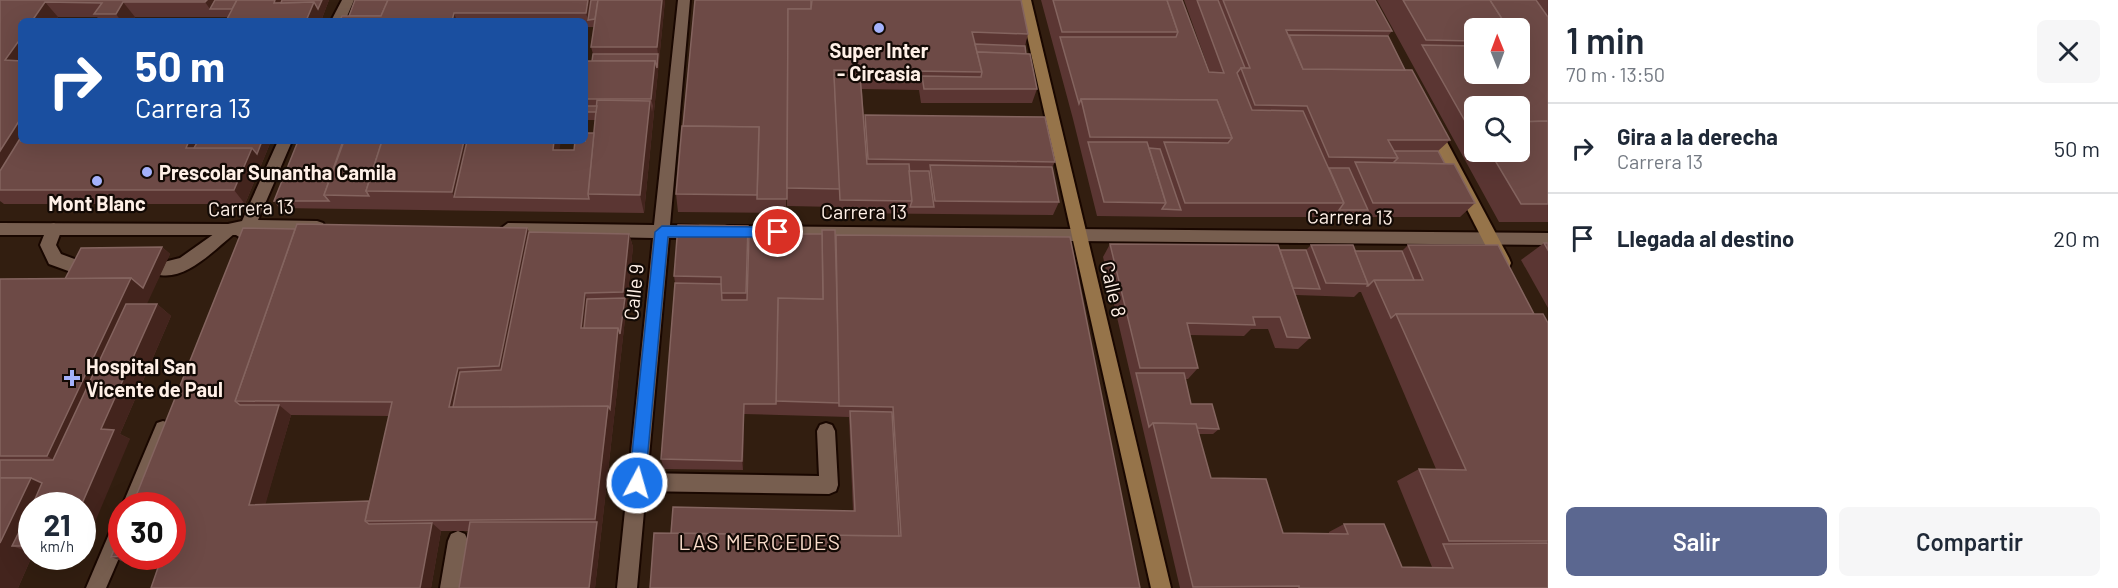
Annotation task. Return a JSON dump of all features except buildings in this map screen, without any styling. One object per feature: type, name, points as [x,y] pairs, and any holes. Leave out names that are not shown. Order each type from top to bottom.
[{"type":"main road","name":"Calle 8","points":[[1025,0],[1047,119],[1080,233],[1161,588]]},
{"type":"main road","points":[[1426,114],[1511,278]]},
{"type":"street","points":[[339,18],[348,0]]},
{"type":"street","name":"Calle 9","points":[[627,588],[684,0]]},
{"type":"street","points":[[239,247],[284,144]]},
{"type":"street","name":"Carrera 13","points":[[0,229],[228,230],[248,226],[330,227]]},
{"type":"street","points":[[54,229],[48,245],[55,259],[82,269]]},
{"type":"street","name":"Carrera 13","points":[[496,229],[1548,239]]},
{"type":"street","points":[[162,269],[184,264],[228,230]]},
{"type":"street","points":[[136,492],[171,409]]},
{"type":"street","points":[[637,483],[829,485],[826,430]]},
{"type":"street","points":[[450,588],[458,541]]},
{"type":"street","points":[[96,588],[108,560]]},
{"type":"place","name":"Super Inter - Circasia","points":[[879,28]]},
{"type":"place","name":"Prescolar Sunantha Camila","points":[[147,172]]},
{"type":"place","name":"Mont Blanc","points":[[97,181]]},
{"type":"place","name":"Hospital San Vicente de Paul","points":[[72,378]]},
{"type":"district","name":"LAS MERCEDES","points":[[760,541]]},
{"type":"route","points":[[637,483],[662,232],[778,232]]}]
